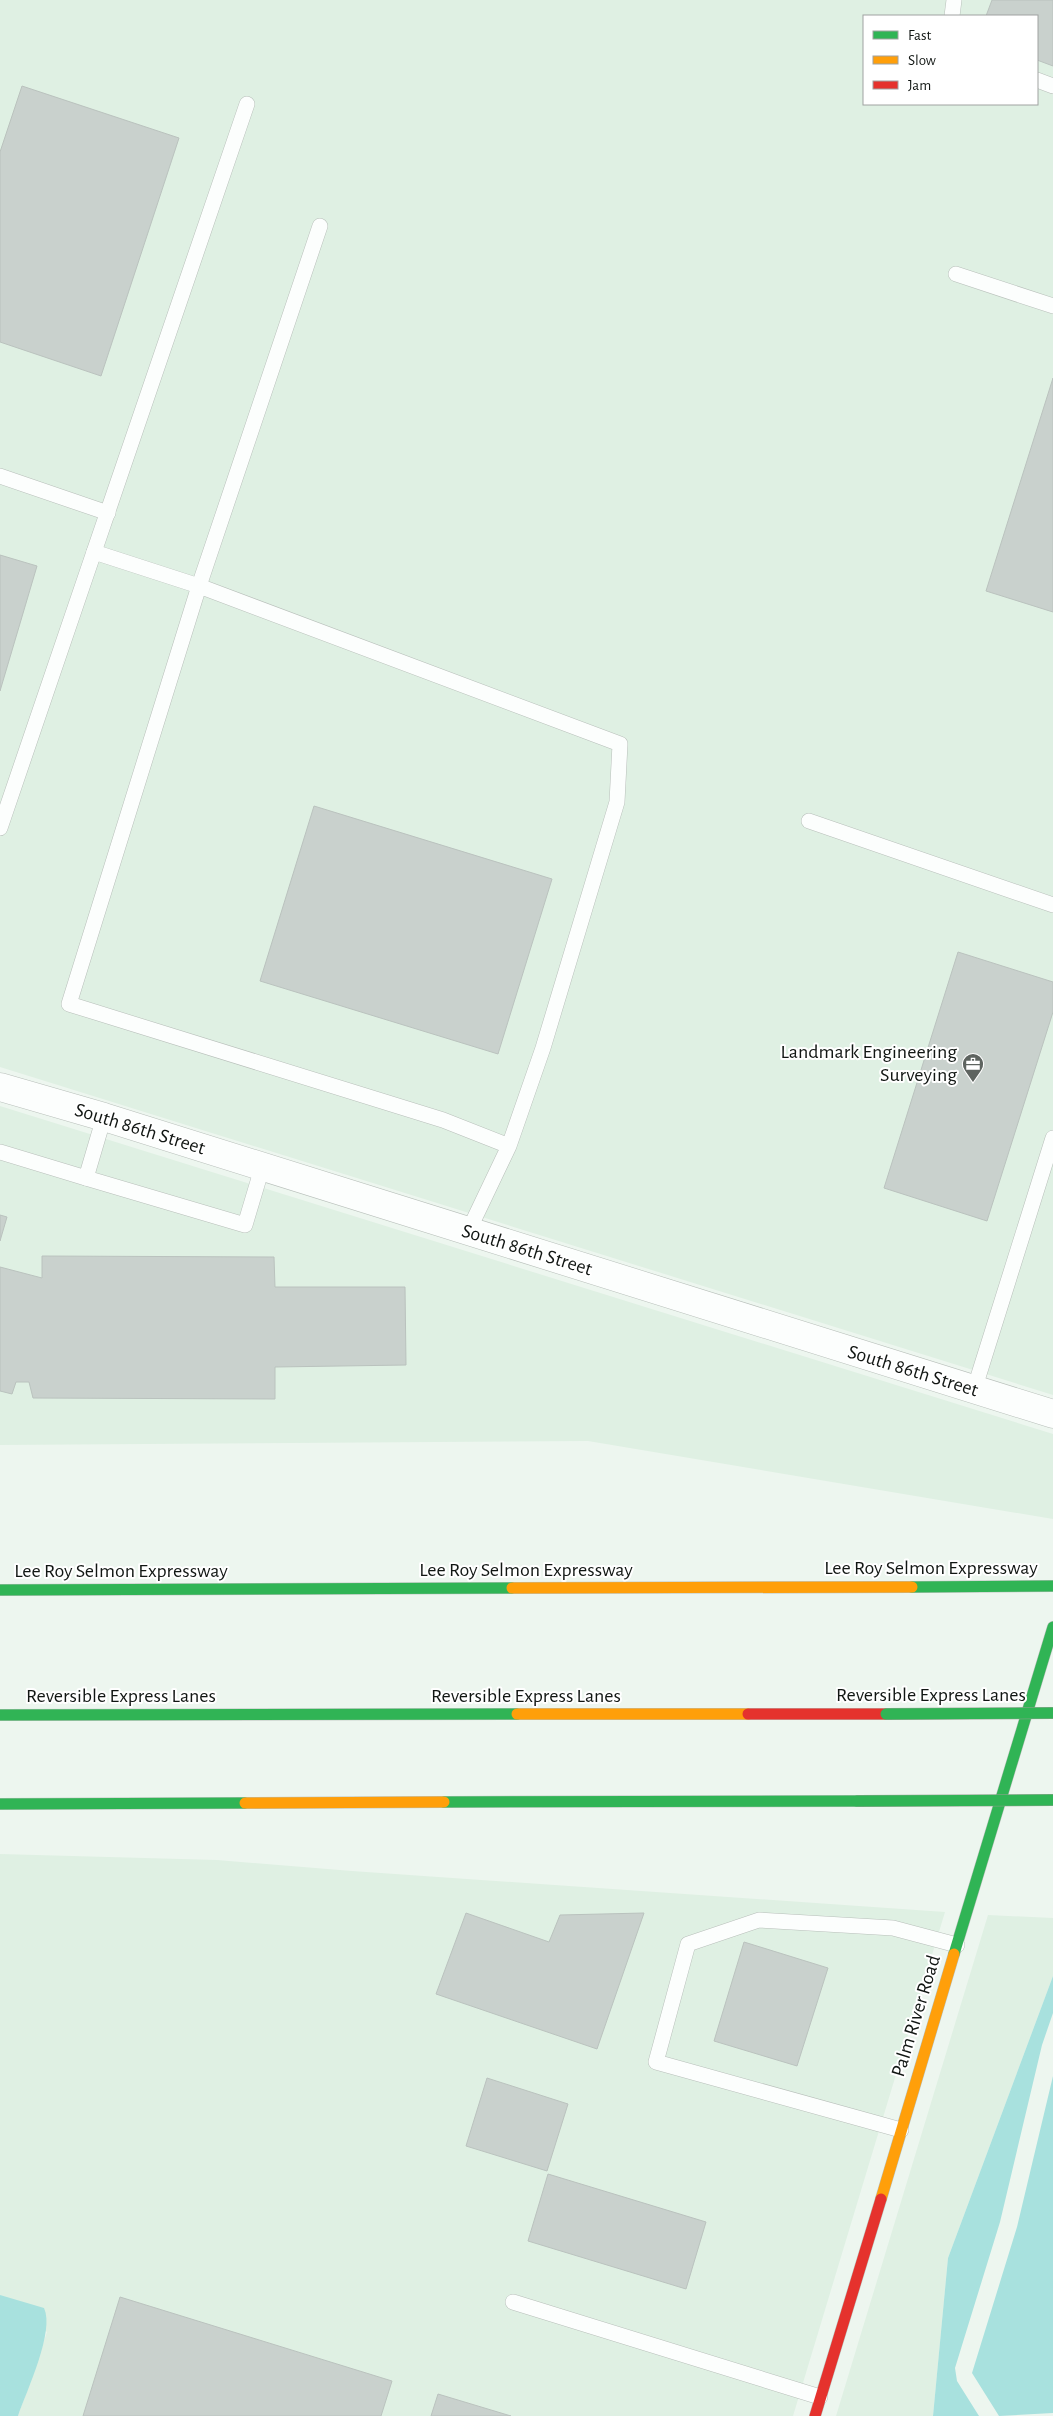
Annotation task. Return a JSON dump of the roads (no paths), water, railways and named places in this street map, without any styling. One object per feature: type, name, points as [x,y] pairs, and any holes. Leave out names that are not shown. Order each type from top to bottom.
[{"type":"main road","name":"Lee Roy Selmon Expressway","points":[[0,1590],[1053,1586]]},
{"type":"main road","name":"Palm River Road","points":[[815,2416],[1053,1627]]},
{"type":"main road","name":"Reversible Express Lanes","points":[[0,1715],[1053,1713]]},
{"type":"main road","points":[[0,1804],[1053,1800]]},
{"type":"street","name":"South 86th Street","points":[[0,1087],[104,1117],[1053,1414]]},
{"type":"lane","points":[[952,15],[954,0]]},
{"type":"lane","points":[[1038,80],[1053,86]]},
{"type":"lane","points":[[0,828],[247,104]]},
{"type":"lane","points":[[320,226],[199,586],[70,1004],[443,1120],[509,1146]]},
{"type":"lane","points":[[956,274],[1053,306]]},
{"type":"lane","points":[[0,476],[108,513]]},
{"type":"lane","points":[[94,552],[199,586],[620,744],[617,802],[543,1048],[509,1146],[468,1232]]},
{"type":"lane","points":[[809,820],[1053,905]]},
{"type":"lane","points":[[86,1178],[104,1117]]},
{"type":"lane","points":[[974,1390],[1053,1138]]},
{"type":"lane","points":[[0,1152],[245,1226],[262,1168]]},
{"type":"lane","points":[[901,2130],[656,2062],[688,1944],[759,1920],[893,1928],[957,1945]]},
{"type":"lane","points":[[513,2302],[820,2397]]},
{"type":"water","points":[[1053,1976],[1053,2013],[1042,2045],[1000,2222],[955,2368],[957,2381],[979,2416],[933,2416],[948,2258]]},
{"type":"water","points":[[1053,2076],[1053,2413],[999,2416],[972,2373],[1017,2227]]},
{"type":"water","points":[[0,2295],[44,2308],[46,2318],[43,2345],[18,2416],[0,2416]]},
{"type":"place","name":"Landmark Engineering Surveying","points":[[973,1083]]}]
